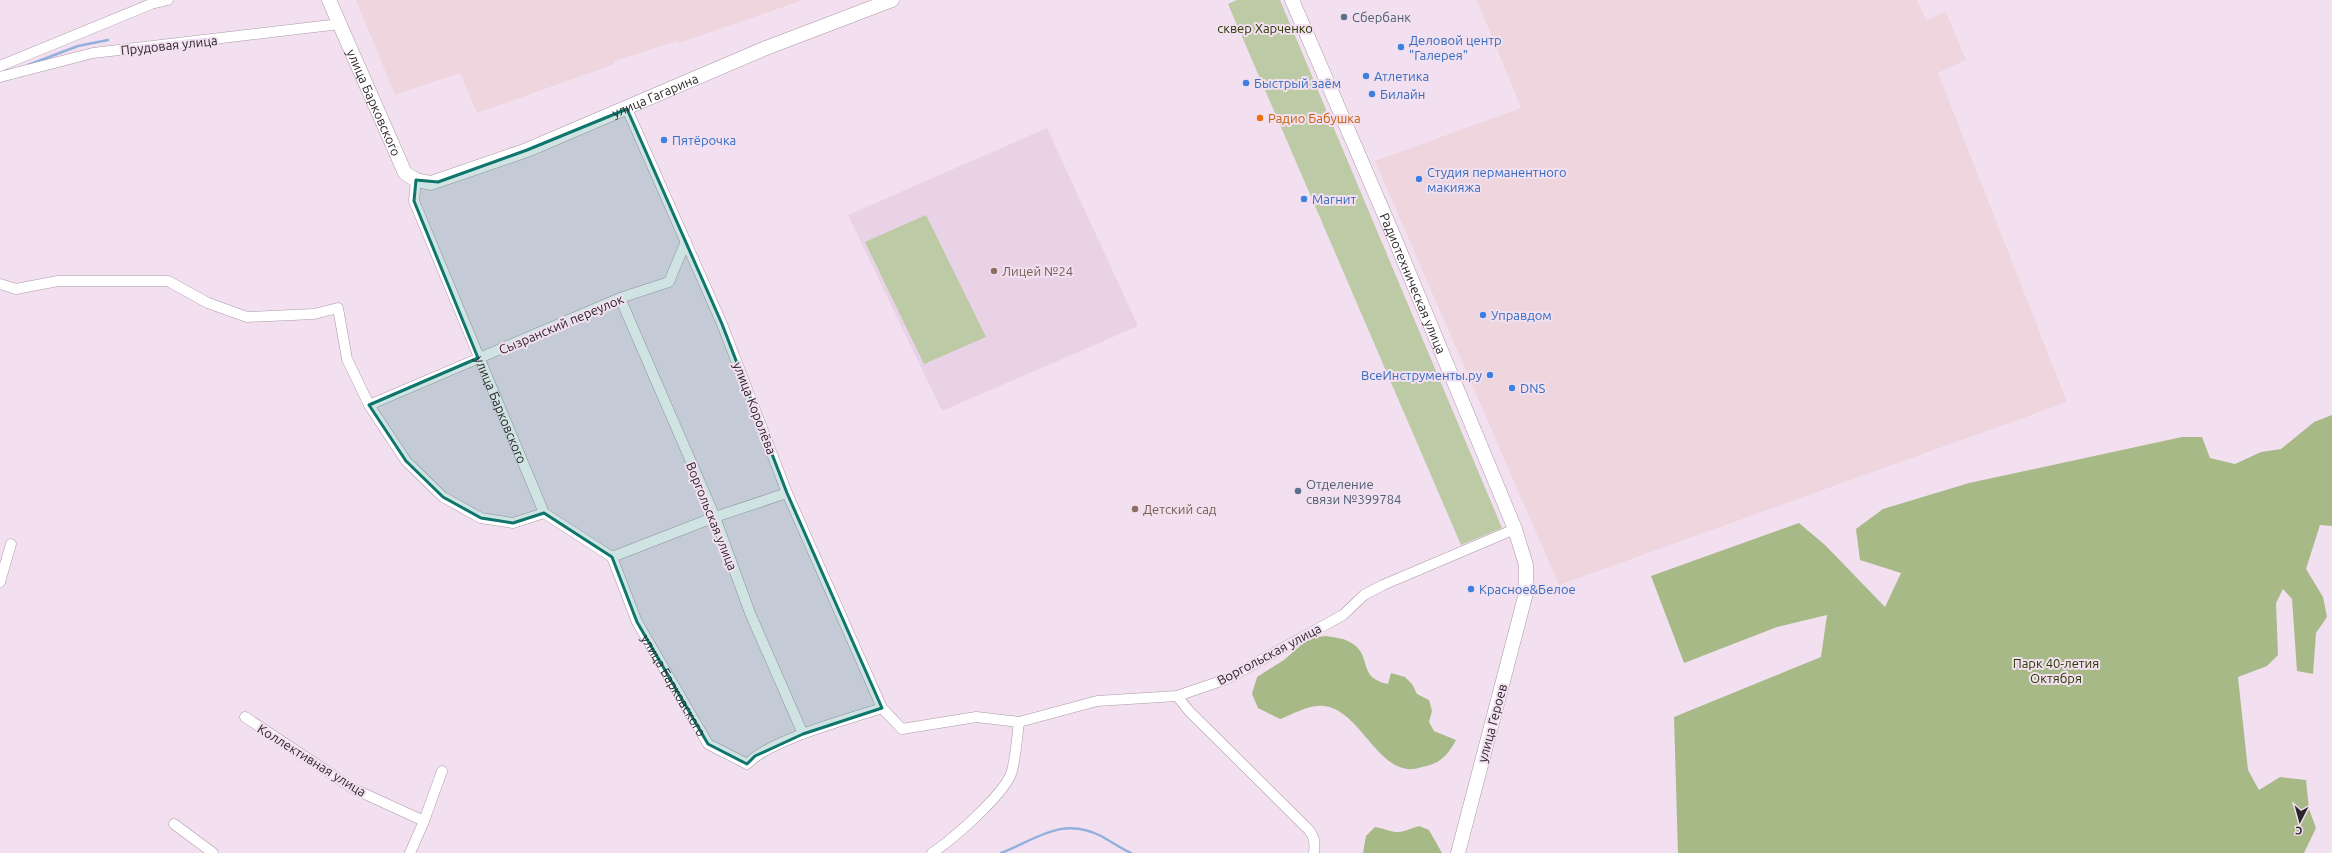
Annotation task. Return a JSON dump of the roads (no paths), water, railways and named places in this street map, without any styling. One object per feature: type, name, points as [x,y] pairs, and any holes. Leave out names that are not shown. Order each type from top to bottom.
[{"type":"street","points":[[0,66],[151,4],[168,0]]},
{"type":"street","name":"улица Барковского","points":[[329,0],[405,173],[416,180],[414,201],[478,358],[544,513]]},
{"type":"street","name":"улица Гагарина","points":[[416,180],[431,183],[438,182],[527,150],[627,109],[766,48],[892,0]]},
{"type":"street","name":"Радиотехническая улица","points":[[1292,0],[1394,237],[1515,529],[1526,565],[1526,593]]},
{"type":"street","name":"Прудовая улица","points":[[0,77],[93,53],[340,24]]},
{"type":"street","name":"улица Королёва","points":[[627,109],[722,324],[787,493],[882,708]]},
{"type":"street","name":"Сызранский переулок","points":[[370,405],[620,298],[669,282],[686,241]]},
{"type":"street","points":[[0,284],[16,289],[58,281],[168,281],[208,303],[246,317],[314,314],[338,308],[347,359],[370,405],[406,461],[443,497],[482,518],[513,523],[544,513],[612,557],[715,517],[787,493]]},
{"type":"street","name":"Воргольская улица","points":[[620,298],[715,517],[750,613],[803,734]]},
{"type":"street","name":"Воргольская улица","points":[[882,708],[902,729],[976,717],[1019,722],[1097,701],[1178,696],[1227,679],[1343,615],[1364,595],[1383,585],[1515,529]]},
{"type":"street","points":[[0,582],[11,544]]},
{"type":"street","name":"улица Барковского","points":[[612,557],[637,622],[708,744],[747,764],[755,756],[803,734]]},
{"type":"street","name":"улица Героев","points":[[1458,853],[1526,593]]},
{"type":"street","points":[[1178,696],[1189,711],[1311,832],[1315,842],[1314,853]]},
{"type":"street","points":[[803,734],[882,708]]},
{"type":"street","name":"Коллективная улица","points":[[245,717],[354,789],[424,821]]},
{"type":"street","points":[[932,853],[946,844],[999,792],[1012,772],[1019,722]]},
{"type":"street","points":[[410,853],[424,821],[442,771]]},
{"type":"street","points":[[174,824],[213,853]]},
{"type":"waterway","points":[[28,65],[78,46],[108,40]]},
{"type":"waterway","points":[[0,71],[8,70]]},
{"type":"waterway","points":[[1001,853],[1038,836],[1062,829],[1074,828],[1087,830],[1101,836],[1131,853]]},
{"type":"place","name":"Сбербанк","points":[[1344,17]]},
{"type":"place","name":"Деловой центр \"Галерея\"","points":[[1401,47]]},
{"type":"place","name":"Атлетика","points":[[1366,76]]},
{"type":"place","name":"Быстрый заём","points":[[1246,83]]},
{"type":"place","name":"Билайн","points":[[1372,94]]},
{"type":"place","name":"Радио Бабушка","points":[[1260,118]]},
{"type":"place","name":"Пятёрочка","points":[[664,140]]},
{"type":"place","name":"Студия перманентного макияжа","points":[[1419,179]]},
{"type":"place","name":"Магнит","points":[[1304,199]]},
{"type":"place","name":"Лицей №24","points":[[994,271]]},
{"type":"place","name":"Управдом","points":[[1483,315]]},
{"type":"place","name":"ВсеИнструменты.ру","points":[[1490,375]]},
{"type":"place","name":"DNS","points":[[1512,388]]},
{"type":"place","name":"Отделение связи №399784","points":[[1298,491]]},
{"type":"place","name":"Детский сад","points":[[1135,509]]},
{"type":"place","name":"Красное&Белое","points":[[1471,589]]},
{"type":"park label","name":"сквер Харченко","points":[[1265,28]]},
{"type":"park label","name":"Парк 40-летия Октября","points":[[2056,670]]}]
